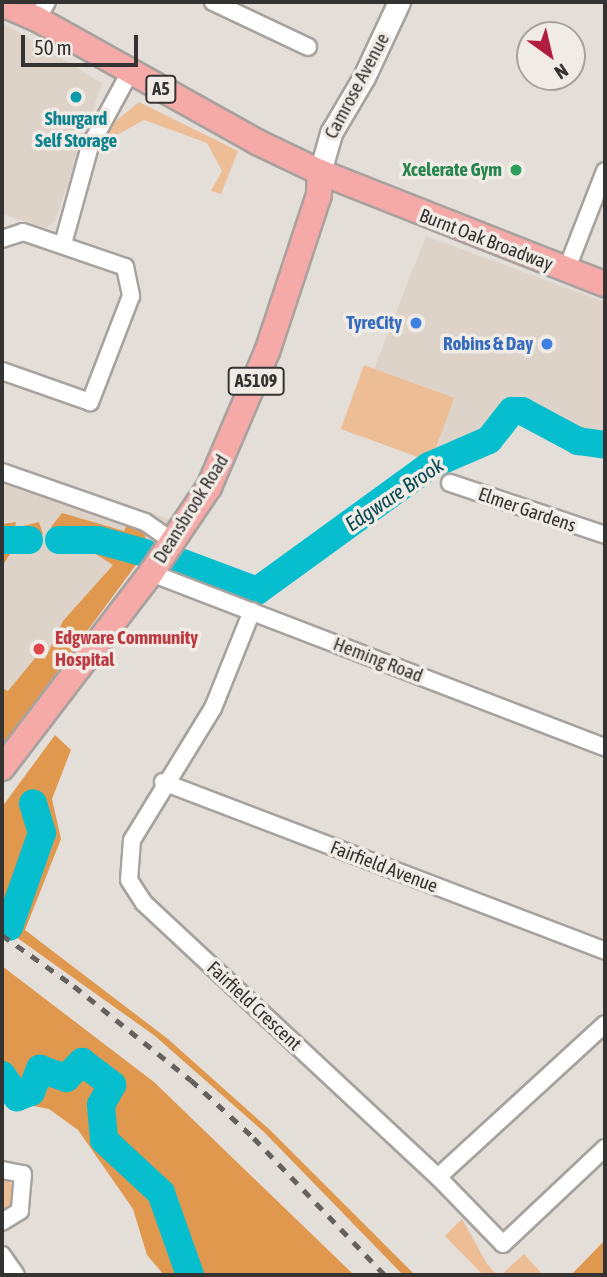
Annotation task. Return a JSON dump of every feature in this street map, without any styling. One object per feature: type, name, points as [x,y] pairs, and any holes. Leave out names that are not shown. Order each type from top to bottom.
[{"type":"main road","name":"A5","points":[[2,4],[42,10],[130,72],[320,172]]},
{"type":"main road","name":"Burnt Oak Broadway","points":[[320,172],[566,271],[605,284]]},
{"type":"main road","name":"Deansbrook Road","points":[[2,768],[174,542],[209,487],[249,400],[319,195],[320,172]]},
{"type":"street","name":"Camrose Avenue","points":[[320,172],[331,133],[364,77],[399,2]]},
{"type":"street","points":[[219,3],[308,47]]},
{"type":"street","points":[[63,244],[90,146],[130,72]]},
{"type":"street","points":[[566,271],[605,171]]},
{"type":"street","points":[[2,239],[23,232],[125,267],[131,296],[90,402],[2,371]]},
{"type":"street","points":[[2,472],[145,522],[174,542]]},
{"type":"street","name":"Elmer Gardens","points":[[450,483],[605,535]]},
{"type":"street","name":"Heming Road","points":[[151,573],[605,747]]},
{"type":"street","name":"Fairfield Crescent","points":[[252,611],[213,708],[163,782],[132,840],[129,880],[144,903],[438,1177],[502,1244],[605,1149]]},
{"type":"street","name":"Fairfield Avenue","points":[[163,782],[605,951]]},
{"type":"street","points":[[438,1177],[605,1024]]},
{"type":"street","points":[[2,1170],[23,1174],[20,1211],[2,1222]]},
{"type":"street","points":[[2,1255],[16,1275]]},
{"type":"shaded area","points":[[2,22],[102,83],[55,221],[46,228],[2,214]]},
{"type":"shaded area","points":[[139,102],[238,151],[221,194],[211,191],[222,171],[207,143],[144,120],[115,136],[108,152],[103,148],[110,126]]},
{"type":"shaded area","points":[[426,236],[605,302],[605,440],[505,408],[482,435],[433,460],[453,397],[374,369]]},
{"type":"shaded area","points":[[364,365],[454,398],[431,462],[341,429]]},
{"type":"shaded area","points":[[518,402],[605,436],[605,450],[513,414],[498,441],[421,478],[350,537],[256,598],[250,596],[355,521],[409,474],[482,435],[505,408]]},
{"type":"shaded area","name":"Edgware Community Hospital","points":[[2,462],[170,519],[2,748]]},
{"type":"shaded area","points":[[62,513],[124,531],[128,522],[145,534],[147,550],[2,746],[2,688],[8,691],[36,657],[45,659],[63,621],[113,565],[83,546],[59,547],[51,527]]},
{"type":"shaded area","points":[[16,522],[15,528],[39,522],[43,534],[26,552],[10,554],[2,567],[2,524]]},
{"type":"shaded area","points":[[55,735],[71,750],[52,799],[61,839],[25,930],[168,1039],[269,1129],[415,1275],[403,1275],[264,1132],[155,1036],[2,927],[2,807]]},
{"type":"shaded area","points":[[2,966],[154,1082],[354,1275],[164,1275],[147,1255],[133,1209],[78,1130],[49,1109],[2,1100]]},
{"type":"shaded area","points":[[2,1176],[16,1187],[15,1202],[2,1214]]},
{"type":"shaded area","points":[[462,1219],[487,1264],[497,1275],[483,1275],[445,1236]]},
{"type":"shaded area","points":[[605,1240],[605,1275],[571,1275],[603,1242]]},
{"type":"shaded area","points":[[524,1254],[543,1275],[501,1275]]},
{"type":"waterway","name":"Edgware Brook","points":[[183,563],[257,591],[429,466],[489,440],[512,411],[522,411],[578,441],[605,445]]},
{"type":"waterway","name":"Edgware Brook","points":[[2,540],[29,540]]},
{"type":"waterway","name":"Edgware Brook","points":[[59,540],[98,540],[145,553]]},
{"type":"waterway","points":[[9,927],[42,833],[33,803]]},
{"type":"waterway","points":[[2,1075],[17,1097],[31,1092],[40,1069],[66,1078],[82,1062],[112,1085],[101,1105],[104,1140],[161,1193],[190,1275]]},
{"type":"railway","points":[[2,935],[74,986],[191,1080],[254,1138],[385,1275]]},
{"type":"place","name":"Shurgard Self Storage","points":[[76,97]]},
{"type":"place","name":"Xcelerate Gym","points":[[516,170]]},
{"type":"place","name":"TyreCity","points":[[416,323]]},
{"type":"place","name":"Robins & Day","points":[[547,344]]},
{"type":"place","name":"Edgware Community Hospital","points":[[39,649]]}]
